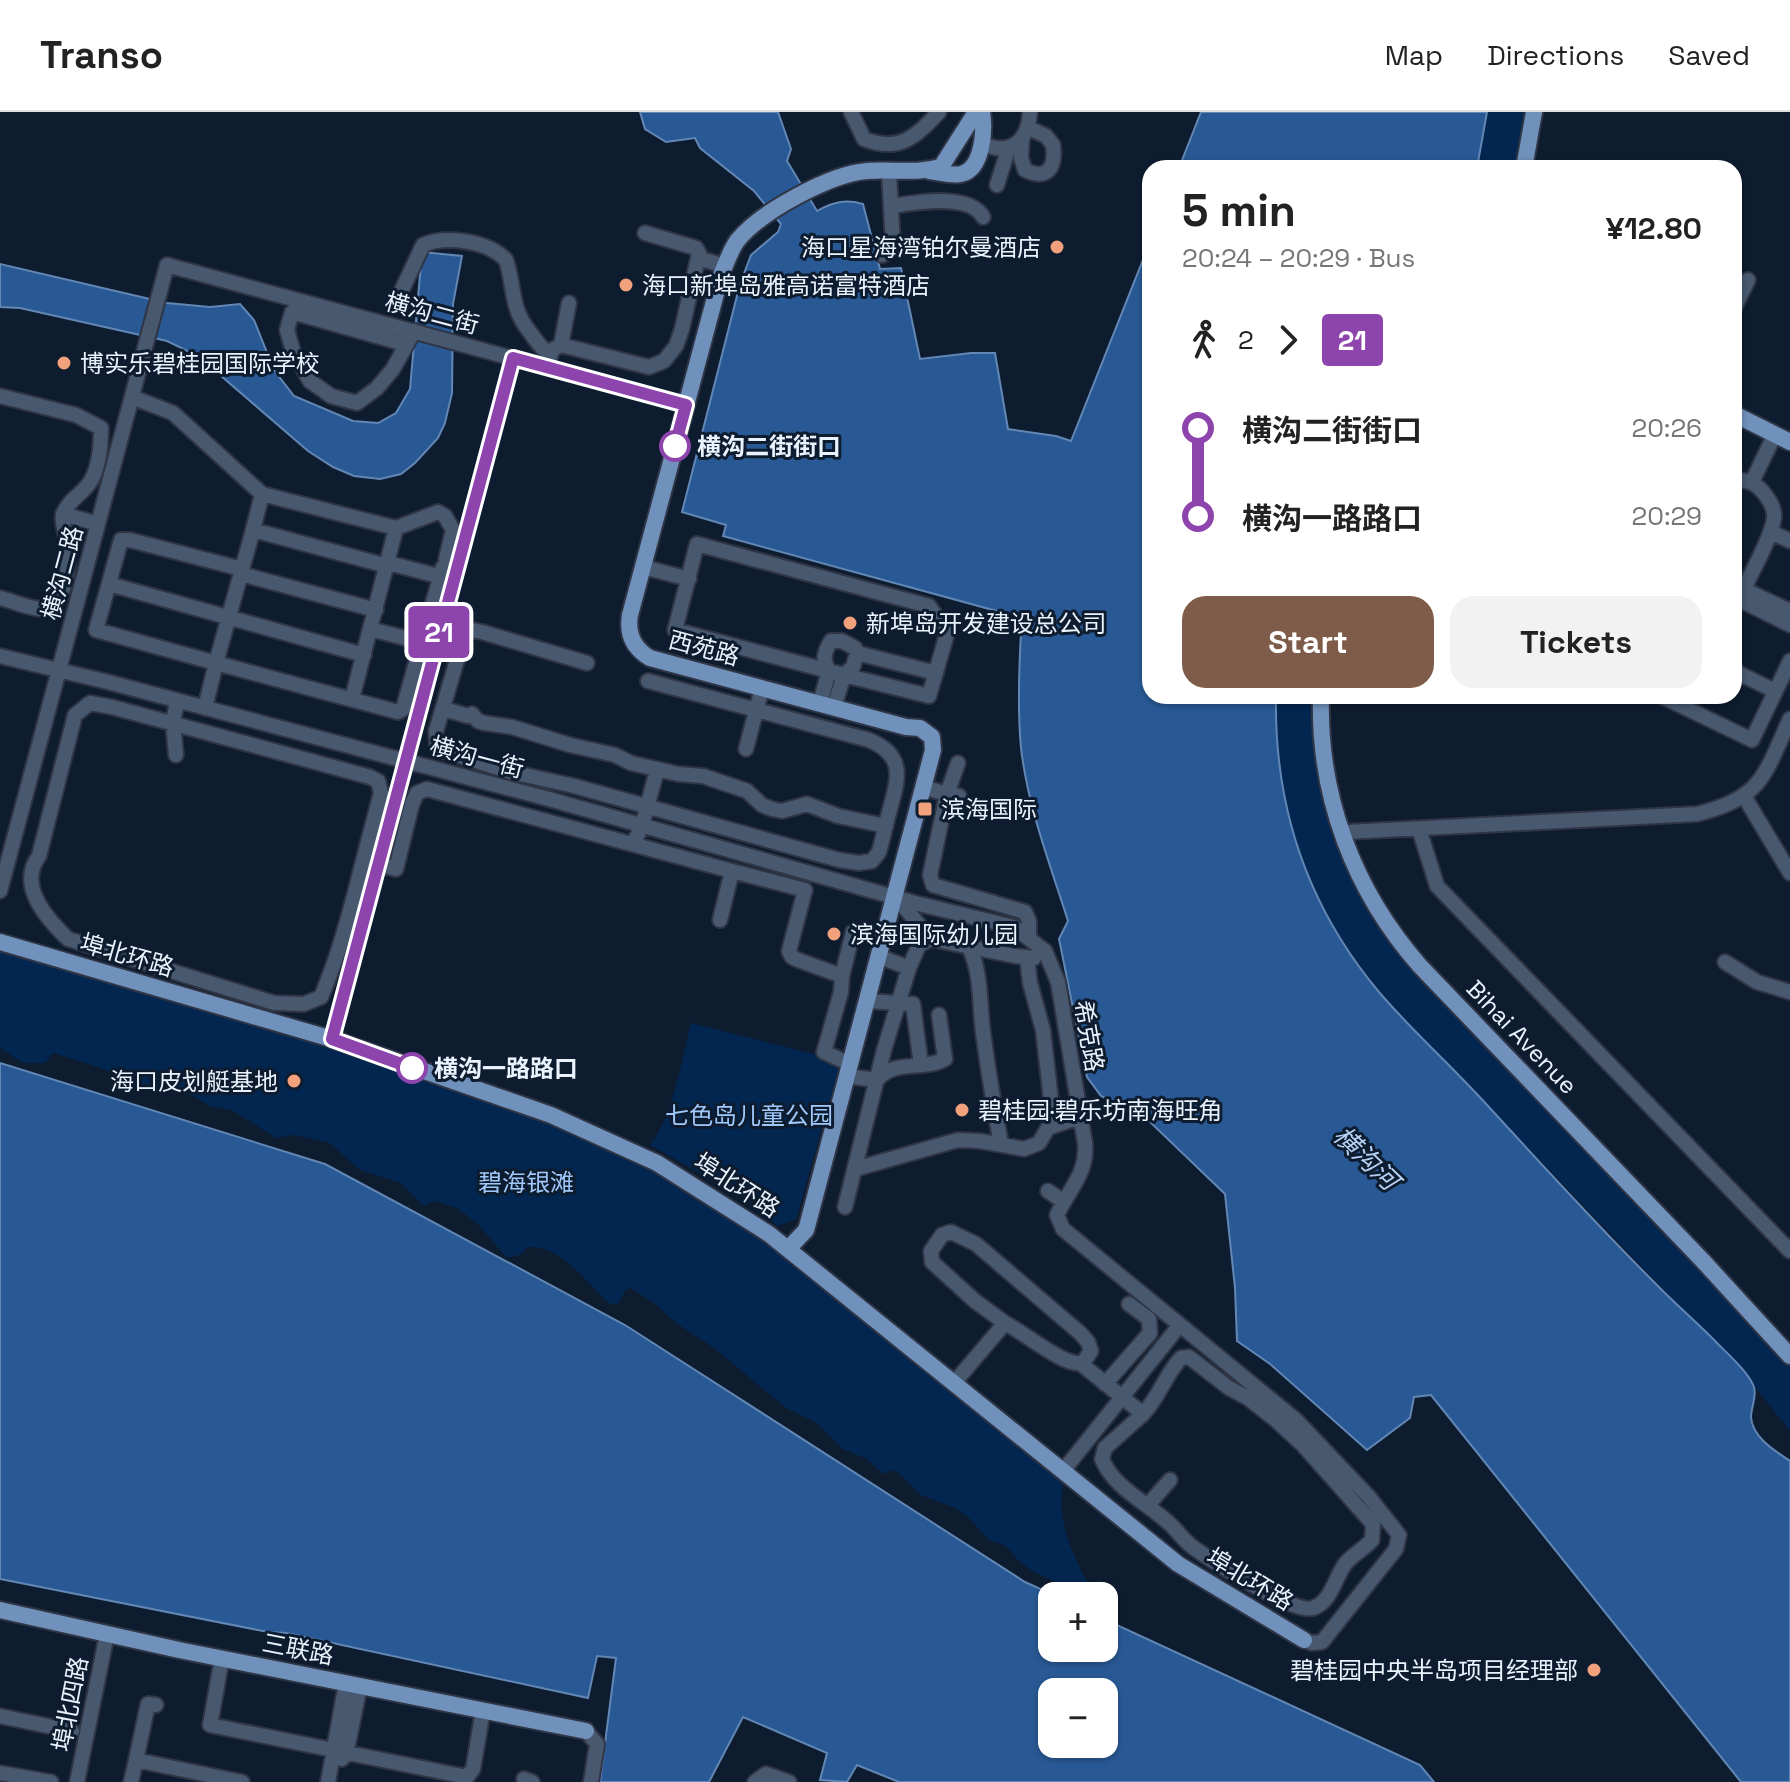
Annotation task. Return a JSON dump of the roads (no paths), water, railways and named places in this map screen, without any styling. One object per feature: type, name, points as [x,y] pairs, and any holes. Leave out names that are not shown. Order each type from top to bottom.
[{"type":"main road","points":[[979,112],[981,143]]},
{"type":"main road","points":[[928,171],[941,167],[979,112]]},
{"type":"main road","points":[[1526,160],[1536,112]]},
{"type":"main road","points":[[1532,160],[1536,112]]},
{"type":"main road","name":"西苑路","points":[[788,1249],[806,1230],[933,750],[932,737],[927,732],[660,661],[642,653],[634,643],[629,625],[725,266],[737,242],[768,215],[821,183],[868,171],[964,173],[972,168],[981,143]]},
{"type":"main road","points":[[1742,419],[1779,440],[1790,453]]},
{"type":"main road","points":[[1742,428],[1779,440]]},
{"type":"main road","name":"Bihai Avenue","points":[[1323,704],[1323,752],[1335,814],[1354,865],[1386,923],[1420,966],[1790,1356]]},
{"type":"main road","name":"Bihai Avenue","points":[[1324,704],[1328,758],[1346,832],[1371,888],[1412,950],[1790,1349]]},
{"type":"main road","name":"埠北环路","points":[[0,942],[332,1039],[588,1130],[657,1163],[747,1218],[788,1249],[1178,1564],[1304,1640]]},
{"type":"main road","name":"三联路","points":[[0,1610],[586,1731]]},
{"type":"street","points":[[851,112],[864,139],[891,145],[906,142],[917,135],[939,112]]},
{"type":"street","points":[[997,185],[1030,112]]},
{"type":"street","points":[[981,143],[994,148],[1020,139]]},
{"type":"street","points":[[882,255],[889,252],[893,245],[889,173]]},
{"type":"street","points":[[892,206],[948,201],[979,209],[983,217]]},
{"type":"street","points":[[400,294],[423,245],[458,241],[487,247],[506,260],[521,322],[541,348],[553,355],[649,367],[664,361],[676,346],[698,258],[696,248],[645,233]]},
{"type":"street","points":[[698,258],[725,266]]},
{"type":"street","name":"横沟二街","points":[[167,265],[325,314],[414,331],[513,358],[553,355],[686,405]]},
{"type":"street","name":"横沟二路","points":[[0,891],[167,265]]},
{"type":"street","points":[[1742,292],[1748,280]]},
{"type":"street","points":[[553,355],[569,303]]},
{"type":"street","points":[[405,344],[325,314],[292,312],[287,330],[293,351],[310,381],[331,396],[357,403],[377,388],[393,369],[414,331]]},
{"type":"street","points":[[332,1039],[378,864],[376,840],[381,793],[378,781],[90,703],[75,715],[39,856],[33,864],[31,888],[49,921],[68,939],[274,1003],[304,1004],[321,997],[342,941],[376,840],[405,761],[452,560],[513,358]]},
{"type":"street","points":[[0,396],[61,410],[92,421],[101,428],[101,442],[92,476],[70,500],[63,514],[63,529],[68,542],[68,571],[59,598],[53,607],[35,608],[0,598]]},
{"type":"street","points":[[132,397],[173,413],[262,494],[396,528],[438,512],[445,516],[453,530],[452,560],[441,574],[403,709],[398,712],[96,630],[121,540],[376,610]]},
{"type":"street","points":[[1752,482],[1779,440]]},
{"type":"street","points":[[1742,481],[1760,487],[1775,516],[1771,532],[1742,590]]},
{"type":"street","points":[[205,708],[262,494]]},
{"type":"street","points":[[63,514],[98,524]]},
{"type":"street","points":[[352,699],[396,528]]},
{"type":"street","points":[[253,530],[380,564],[389,563],[434,575],[441,574]]},
{"type":"street","points":[[1771,532],[1790,541]]},
{"type":"street","points":[[697,544],[929,606],[941,623],[949,627],[936,673],[929,696],[675,630],[697,544]]},
{"type":"street","points":[[643,567],[689,579]]},
{"type":"street","points":[[109,584],[364,655]]},
{"type":"street","points":[[1742,599],[1790,611]]},
{"type":"street","points":[[1742,600],[1790,625]]},
{"type":"street","points":[[370,629],[421,642]]},
{"type":"street","points":[[587,663],[472,630],[465,633],[435,740],[437,747],[511,772],[859,863],[872,861],[879,852],[899,779],[895,763],[886,749],[869,740],[648,681]]},
{"type":"street","points":[[831,641],[842,641],[855,648],[857,653],[853,667],[837,673],[824,657],[831,641]]},
{"type":"street","points":[[857,653],[936,673]]},
{"type":"street","name":"横沟一街","points":[[0,656],[405,761],[895,896]]},
{"type":"street","points":[[1690,704],[1752,740],[1790,661]]},
{"type":"street","points":[[827,705],[837,673]]},
{"type":"street","points":[[1742,675],[1775,691]]},
{"type":"street","points":[[746,749],[762,688]]},
{"type":"street","points":[[176,755],[173,723],[177,701]]},
{"type":"street","points":[[444,709],[468,716],[472,714],[484,723],[528,731],[657,770],[703,776],[747,791],[762,805],[772,809],[782,811],[807,804],[838,816],[886,826]]},
{"type":"street","points":[[1346,832],[1697,814],[1726,807],[1761,783],[1790,719]]},
{"type":"street","points":[[958,763],[953,795],[930,875],[933,885],[1025,912],[1029,921],[1029,937]]},
{"type":"street","points":[[633,844],[642,826],[657,770]]},
{"type":"street","points":[[923,787],[953,795]]},
{"type":"street","points":[[378,864],[396,869],[412,804],[417,793],[427,789],[805,890],[789,951],[792,957],[842,976]]},
{"type":"street","points":[[1744,796],[1790,873]]},
{"type":"street","points":[[1419,829],[1437,886],[1790,1251]]},
{"type":"street","points":[[720,920],[732,871]]},
{"type":"street","points":[[895,896],[931,939],[1027,958],[1048,957]]},
{"type":"street","name":"希克路","points":[[895,896],[1014,927],[1029,937],[1048,957],[1058,982],[1085,1161],[1078,1182],[1064,1202]]},
{"type":"street","points":[[968,916],[964,946],[976,963],[980,980],[982,1020],[1001,1144]]},
{"type":"street","points":[[992,950],[1014,927]]},
{"type":"street","points":[[853,932],[841,992],[824,1052],[848,1070],[877,1080]]},
{"type":"street","points":[[845,1207],[898,1002],[919,945],[931,939]]},
{"type":"street","points":[[878,956],[909,968]]},
{"type":"street","points":[[1027,958],[1030,983],[1043,1030],[1054,1126]]},
{"type":"street","points":[[1725,962],[1757,982],[1790,992]]},
{"type":"street","points":[[168,991],[174,972]]},
{"type":"street","points":[[867,1001],[913,1004],[921,1065]]},
{"type":"street","points":[[877,1080],[888,1069],[945,1059],[939,1015]]},
{"type":"street","points":[[1043,1030],[1065,1023]]},
{"type":"street","points":[[855,1169],[958,1140],[1024,1149],[1039,1143],[1048,1128],[1081,1119]]},
{"type":"street","points":[[1048,1191],[1064,1202],[1057,1215],[1063,1229],[1296,1420],[1396,1529],[1400,1540],[1398,1545],[1322,1642],[1304,1640]]},
{"type":"street","points":[[1080,1363],[1091,1351],[1080,1333],[976,1244],[951,1232],[942,1235],[931,1251],[932,1262],[975,1301],[1064,1362],[1080,1363],[1143,1414]]},
{"type":"street","points":[[1063,1471],[1150,1333],[1149,1319],[1129,1304]]},
{"type":"street","points":[[954,1383],[1005,1323]]},
{"type":"street","points":[[1111,1391],[1179,1326]]},
{"type":"street","points":[[1189,1357],[1229,1388],[1248,1398],[1303,1445],[1373,1524],[1372,1540],[1350,1558],[1323,1602],[1313,1609],[1303,1609],[1261,1590],[1192,1547],[1148,1505],[1112,1477],[1102,1459],[1105,1448],[1143,1414],[1160,1394],[1168,1372],[1181,1358],[1189,1357]]},
{"type":"street","points":[[1148,1505],[1170,1480]]},
{"type":"street","points":[[1339,1574],[1362,1592]]},
{"type":"street","name":"埠北四路","points":[[77,1782],[107,1634]]},
{"type":"street","points":[[222,1658],[210,1725],[339,1752],[467,1777],[473,1769],[483,1710]]},
{"type":"street","points":[[328,1782],[339,1752],[353,1684]]},
{"type":"street","points":[[131,1782],[148,1704],[156,1705]]},
{"type":"street","points":[[0,1716],[72,1731]]},
{"type":"street","points":[[586,1731],[597,1744],[591,1782]]},
{"type":"street","points":[[338,1782],[342,1758],[339,1752]]},
{"type":"street","points":[[136,1760],[242,1782]]},
{"type":"street","points":[[0,1773],[51,1782]]},
{"type":"street","points":[[755,1781],[766,1774],[789,1782]]},
{"type":"water","name":"横沟河","points":[[640,112],[778,112],[791,149],[787,161],[817,211],[839,202],[863,204],[880,269],[901,268],[920,359],[995,353],[1008,429],[1071,441],[1142,262],[1142,704],[1276,704],[1281,777],[1300,854],[1332,925],[1354,959],[1405,1021],[1612,1239],[1734,1359],[1752,1382],[1755,1394],[1751,1417],[1755,1431],[1765,1443],[1790,1461],[1790,1782],[1741,1782],[1431,1395],[1414,1397],[1410,1418],[1367,1450],[1270,1364],[1237,1341],[1225,1194],[1147,1119],[1101,1096],[1087,1077],[1059,939],[1068,921],[1034,814],[1024,770],[1019,716],[1022,618],[723,536],[726,525],[682,512],[740,284],[751,255],[778,232],[781,224],[754,191],[700,148],[695,138],[666,142],[645,129]]},
{"type":"water","points":[[1201,112],[1487,112],[1478,160],[1182,160]]},
{"type":"water","points":[[422,252],[462,256],[453,304],[452,393],[438,438],[401,474],[380,479],[354,476],[308,451],[198,356],[167,341],[20,308],[0,307],[0,264],[167,303],[210,307],[240,304],[254,320],[274,370],[294,396],[353,421],[378,423],[396,413],[410,389]]},
{"type":"water","points":[[0,1063],[325,1164],[625,1325],[1038,1588],[1038,1662],[1118,1662],[1118,1625],[1420,1765],[1434,1782],[899,1782],[857,1765],[847,1782],[820,1780],[827,1753],[743,1717],[709,1782],[600,1782],[616,1658],[597,1656],[588,1698],[286,1633],[0,1579]]},
{"type":"place","name":"海口星海湾铂尔曼酒店","points":[[1057,247]]},
{"type":"place","name":"海口新埠岛雅高诺富特酒店","points":[[626,285]]},
{"type":"place","name":"博实乐碧桂园国际学校","points":[[64,363]]},
{"type":"place","name":"横沟二街街口","points":[[675,446]]},
{"type":"place","name":"新埠岛开发建设总公司","points":[[850,623]]},
{"type":"place","name":"滨海国际","points":[[925,809]]},
{"type":"place","name":"滨海国际幼儿园","points":[[834,934]]},
{"type":"place","name":"横沟一路路口","points":[[412,1068]]},
{"type":"place","name":"海口皮划艇基地","points":[[294,1081]]},
{"type":"place","name":"碧桂园·碧乐坊南海旺角","points":[[962,1110]]},
{"type":"place","name":"碧桂园中央半岛项目经理部","points":[[1594,1670]]},
{"type":"park label","name":"七色岛儿童公园","points":[[749,1115]]},
{"type":"park label","name":"碧海银滩","points":[[526,1182]]}]
